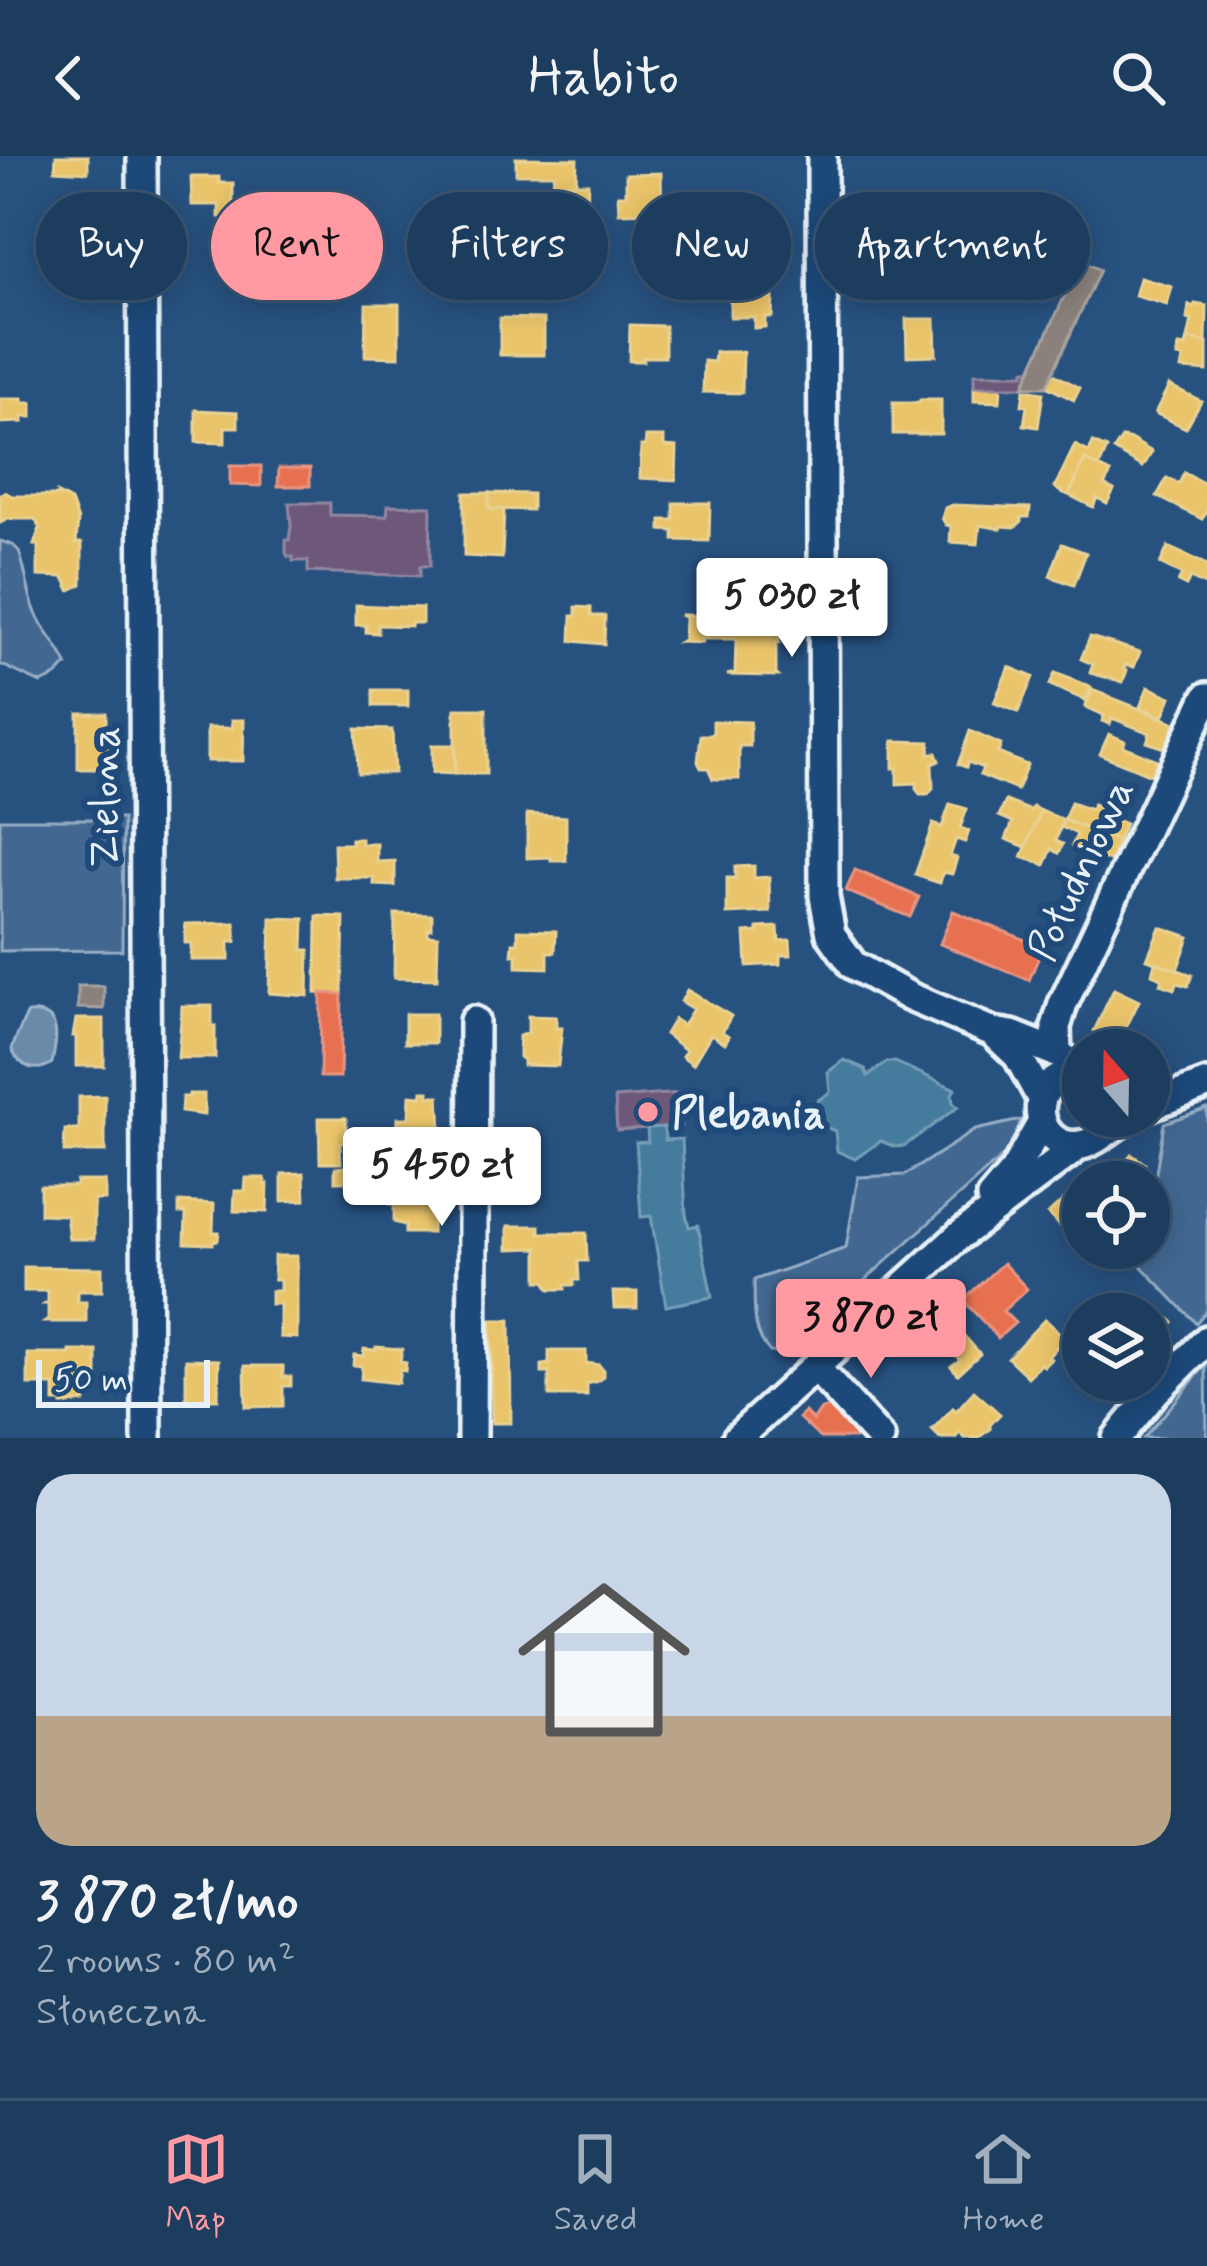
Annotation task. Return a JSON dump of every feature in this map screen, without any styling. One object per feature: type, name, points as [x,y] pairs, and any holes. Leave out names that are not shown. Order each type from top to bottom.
[{"type":"street","name":"Zielona","points":[[142,156],[147,1438]]},
{"type":"street","points":[[822,156],[824,896],[828,922],[837,946],[854,965],[910,997],[1062,1057]]},
{"type":"street","name":"Południowa","points":[[1057,1053],[1056,1027],[1063,1004],[1207,697]]},
{"type":"street","points":[[472,1438],[474,1021]]},
{"type":"street","points":[[993,1032],[1018,1056],[1048,1133],[1068,1145],[1085,1137]]},
{"type":"street","points":[[959,1236],[1014,1172],[1056,1079],[1062,1077]]},
{"type":"street","points":[[1170,1085],[1207,1082]]},
{"type":"street","points":[[1170,1097],[1207,1082]]},
{"type":"street","points":[[737,1438],[959,1236],[1090,1137]]},
{"type":"street","points":[[1117,1438],[1207,1340]]},
{"type":"street","points":[[815,1367],[880,1438]]},
{"type":"shaded area","points":[[0,541],[19,551],[36,613],[67,665],[41,683],[0,664]]},
{"type":"shaded area","points":[[0,819],[123,819],[122,950],[0,951]]},
{"type":"shaded area","points":[[28,1013],[47,1016],[55,1028],[52,1063],[40,1068],[24,1064],[12,1050]]},
{"type":"shaded area","points":[[1207,1108],[1207,1310],[1196,1323],[1144,1269],[1170,1269],[1170,1161],[1158,1161],[1162,1137],[1170,1137],[1170,1121]]},
{"type":"shaded area","points":[[1021,1120],[1011,1149],[784,1353],[770,1352],[757,1327],[754,1280],[846,1248],[858,1177],[905,1175],[975,1130]]},
{"type":"shaded area","points":[[1206,1365],[1207,1438],[1144,1438]]},
{"type":"building: Homes","points":[[56,156],[88,156],[88,172],[55,170]]},
{"type":"building: Homes","points":[[516,158],[577,159],[576,183],[553,184],[554,174],[516,174]]},
{"type":"building: Homes","points":[[661,173],[661,192],[632,192],[632,213],[619,213],[618,195],[626,195],[626,174]]},
{"type":"building: Homes","points":[[191,177],[219,177],[219,183],[233,183],[233,192],[211,192],[211,205],[192,205]]},
{"type":"building: Homes","points":[[565,183],[588,183],[588,192],[565,192]]},
{"type":"building: Homes","points":[[1140,278],[1172,287],[1167,305],[1135,296]]},
{"type":"building: Homes","points":[[730,300],[773,300],[772,317],[765,317],[765,327],[754,328],[754,317],[730,317]]},
{"type":"building: Homes","points":[[366,304],[399,304],[399,357],[365,356]]},
{"type":"building: Homes","points":[[1189,305],[1207,306],[1206,343],[1188,339]]},
{"type":"building: Homes","points":[[500,318],[544,319],[544,355],[500,355]]},
{"type":"building: Homes","points":[[906,319],[935,319],[936,355],[907,356]]},
{"type":"building: Homes","points":[[630,325],[665,326],[665,357],[629,361]]},
{"type":"building: Homes","points":[[1188,339],[1207,343],[1207,371],[1181,369],[1179,346],[1186,347]]},
{"type":"building: Homes","points":[[715,352],[743,352],[742,393],[703,392],[704,361],[714,362]]},
{"type":"building: Homes","points":[[1052,373],[1080,388],[1074,400],[1046,386]]},
{"type":"building: Homes","points":[[1169,385],[1201,401],[1186,428],[1155,413]]},
{"type":"building: Homes","points":[[974,387],[1001,387],[1000,402],[974,401]]},
{"type":"building: Homes","points":[[1024,390],[1043,393],[1038,427],[1024,425]]},
{"type":"building: Homes","points":[[0,399],[32,403],[32,417],[0,423]]},
{"type":"building: Homes","points":[[941,400],[941,434],[893,434],[893,403]]},
{"type":"building: Homes","points":[[196,410],[238,412],[238,427],[225,427],[225,443],[196,442]]},
{"type":"building: Homes","points":[[646,437],[664,437],[664,446],[677,447],[676,480],[640,478],[641,446]]},
{"type":"building: Homes","points":[[1122,438],[1152,452],[1143,467],[1114,450]]},
{"type":"building: Homes","points":[[1093,443],[1107,449],[1099,467],[1085,460],[1069,495],[1059,491],[1055,487],[1075,445],[1089,452]]},
{"type":"building: Homes","points":[[1085,460],[1111,473],[1104,485],[1114,490],[1107,503],[1097,498],[1093,507],[1069,495]]},
{"type":"building: Homes","points":[[1184,473],[1207,485],[1207,511],[1202,519],[1157,496],[1167,478],[1179,484]]},
{"type":"building: Homes","points":[[464,493],[489,493],[489,509],[504,509],[502,558],[464,556]]},
{"type":"building: Homes","points":[[489,493],[532,494],[532,510],[489,509]]},
{"type":"building: Homes","points":[[58,494],[71,501],[78,520],[76,543],[82,543],[82,584],[70,590],[64,577],[38,576],[38,545],[34,545],[40,528],[35,519],[0,523],[0,495],[12,496]]},
{"type":"building: Homes","points":[[674,503],[710,503],[709,541],[674,540],[674,531],[661,530],[661,520],[674,520]]},
{"type":"building: Homes","points":[[945,508],[1030,508],[1029,517],[1021,517],[1015,527],[980,525],[978,544],[950,542],[951,526],[942,518]]},
{"type":"building: Homes","points":[[1062,544],[1086,553],[1074,585],[1050,576]]},
{"type":"building: Homes","points":[[1168,547],[1207,565],[1207,586],[1190,578],[1186,586],[1178,582],[1182,575],[1160,564]]},
{"type":"building: Homes","points":[[356,605],[422,608],[422,623],[378,625],[378,633],[366,632],[366,625],[356,625]]},
{"type":"building: Homes","points":[[576,607],[591,608],[591,616],[605,616],[604,644],[571,641]]},
{"type":"building: Homes","points":[[680,615],[779,616],[778,676],[727,675],[735,673],[736,639],[680,642],[685,617]]},
{"type":"building: Homes","points":[[1090,637],[1140,652],[1134,667],[1126,664],[1123,682],[1090,673],[1093,664],[1081,659]]},
{"type":"building: Homes","points":[[1009,667],[1033,677],[1018,712],[994,703]]},
{"type":"building: Homes","points":[[1055,673],[1091,687],[1085,700],[1050,685]]},
{"type":"building: Homes","points":[[1148,687],[1171,697],[1163,717],[1140,707]]},
{"type":"building: Homes","points":[[373,690],[408,690],[408,706],[373,706]]},
{"type":"building: Homes","points":[[1092,690],[1175,723],[1167,749],[1147,742],[1150,733],[1112,718],[1110,724],[1102,721],[1104,715],[1085,707]]},
{"type":"building: Homes","points":[[455,709],[486,709],[486,774],[455,774]]},
{"type":"building: Homes","points":[[78,713],[106,713],[106,745],[114,745],[114,754],[106,754],[106,769],[78,769]]},
{"type":"building: Homes","points":[[232,720],[244,720],[243,761],[207,761],[207,728],[232,728]]},
{"type":"building: Homes","points":[[713,721],[750,722],[750,746],[739,746],[739,779],[713,779],[698,762],[701,735],[713,735]]},
{"type":"building: Homes","points":[[356,729],[392,730],[394,773],[358,773]]},
{"type":"building: Homes","points":[[970,731],[1001,745],[998,753],[1027,765],[1017,790],[980,775],[983,768],[958,764]]},
{"type":"building: Homes","points":[[1109,734],[1125,741],[1123,746],[1157,760],[1151,775],[1100,754]]},
{"type":"building: Homes","points":[[893,741],[930,742],[929,753],[936,753],[939,761],[932,764],[933,789],[928,794],[920,794],[916,783],[897,784]]},
{"type":"building: Homes","points":[[432,745],[455,745],[455,774],[432,773]]},
{"type":"building: Homes","points":[[1006,801],[1041,811],[1026,847],[1006,839],[1013,822],[999,816]]},
{"type":"building: Homes","points":[[1071,803],[1091,810],[1093,804],[1103,808],[1100,814],[1125,824],[1118,841],[1064,820]]},
{"type":"building: Homes","points":[[950,804],[967,809],[960,828],[969,831],[965,842],[956,839],[950,856],[957,858],[952,874],[943,872],[940,883],[915,875],[933,824],[942,827]]},
{"type":"building: Homes","points":[[1041,811],[1063,820],[1056,841],[1063,844],[1059,853],[1052,849],[1045,865],[1022,857]]},
{"type":"building: Homes","points":[[527,814],[566,817],[566,861],[527,858]]},
{"type":"building: Homes","points":[[1064,820],[1118,841],[1110,861],[1072,846],[1077,834],[1061,827]]},
{"type":"building: Homes","points":[[351,839],[377,844],[377,862],[395,861],[395,886],[374,885],[374,878],[335,878],[334,844],[351,844]]},
{"type":"building: Homes","points":[[754,866],[754,878],[769,877],[770,912],[727,914],[727,878],[735,878],[735,867]]},
{"type":"building: Homes","points":[[395,914],[432,915],[428,935],[438,936],[437,979],[394,978]]},
{"type":"building: Homes","points":[[317,916],[344,917],[342,994],[316,993]]},
{"type":"building: Homes","points":[[271,918],[304,919],[308,996],[269,993]]},
{"type":"building: Homes","points":[[235,923],[236,942],[229,942],[229,960],[191,960],[185,924]]},
{"type":"building: Homes","points":[[778,927],[779,941],[790,940],[791,955],[780,955],[780,964],[747,966],[745,933]]},
{"type":"building: Homes","points":[[1160,927],[1189,937],[1177,970],[1147,959]]},
{"type":"building: Homes","points":[[518,930],[556,931],[548,968],[517,967],[517,955],[512,955]]},
{"type":"building: Homes","points":[[1155,962],[1192,975],[1188,986],[1177,983],[1174,989],[1160,984],[1162,978],[1152,974]]},
{"type":"building: Homes","points":[[1114,989],[1139,1001],[1125,1029],[1095,1029]]},
{"type":"building: Homes","points":[[687,990],[731,1016],[722,1032],[729,1036],[725,1043],[711,1034],[693,1064],[682,1056],[686,1050],[665,1034],[674,1019],[683,1025],[693,1009],[681,1002]]},
{"type":"building: Homes","points":[[182,1006],[212,1006],[215,1058],[178,1058]]},
{"type":"building: Homes","points":[[405,1014],[435,1014],[435,1043],[405,1043]]},
{"type":"building: Homes","points":[[528,1016],[556,1017],[556,1028],[562,1028],[558,1066],[523,1065],[519,1036],[528,1033]]},
{"type":"building: Homes","points":[[76,1019],[104,1019],[104,1066],[76,1066]]},
{"type":"building: Homes","points":[[422,1091],[439,1096],[441,1130],[436,1130],[436,1146],[397,1141],[398,1118],[409,1118],[410,1095],[422,1096]]},
{"type":"building: Homes","points":[[204,1094],[204,1115],[181,1112],[182,1097]]},
{"type":"building: Homes","points":[[105,1096],[105,1152],[64,1152],[65,1130],[79,1130],[79,1097]]},
{"type":"building: Homes","points":[[319,1118],[346,1118],[341,1163],[320,1163]]},
{"type":"building: Homes","points":[[372,1167],[372,1181],[335,1181],[335,1168]]},
{"type":"building: Homes","points":[[304,1173],[305,1200],[282,1201],[282,1174]]},
{"type":"building: Homes","points":[[246,1178],[265,1178],[267,1212],[234,1211],[235,1191],[245,1191]]},
{"type":"building: Homes","points":[[76,1181],[105,1181],[105,1200],[94,1200],[94,1239],[69,1239],[66,1215],[40,1214],[40,1186],[76,1186]]},
{"type":"building: Homes","points":[[390,1191],[427,1191],[427,1203],[433,1202],[432,1233],[405,1233],[405,1225],[394,1222]]},
{"type":"building: Homes","points":[[1062,1201],[1062,1228],[1048,1214]]},
{"type":"building: Homes","points":[[179,1202],[214,1204],[213,1232],[219,1232],[218,1240],[185,1243],[186,1213],[179,1213]]},
{"type":"building: Homes","points":[[508,1226],[540,1226],[540,1233],[586,1233],[587,1261],[578,1261],[579,1280],[565,1289],[550,1289],[545,1281],[538,1281],[538,1248],[508,1249]]},
{"type":"building: Homes","points":[[274,1256],[297,1256],[297,1338],[280,1337],[280,1304],[271,1304],[271,1291],[280,1291],[280,1280],[274,1280]]},
{"type":"building: Homes","points":[[24,1267],[102,1268],[102,1291],[78,1291],[78,1302],[86,1302],[86,1322],[45,1322],[48,1291],[24,1291]]},
{"type":"building: Homes","points":[[613,1292],[637,1292],[637,1308],[614,1308]]},
{"type":"building: Homes","points":[[1045,1319],[1062,1335],[1051,1359],[1028,1377],[1008,1358]]},
{"type":"building: Homes","points":[[491,1320],[510,1320],[511,1423],[492,1423]]},
{"type":"building: Homes","points":[[959,1330],[980,1354],[958,1374],[951,1366],[960,1360],[945,1343]]},
{"type":"building: Homes","points":[[364,1349],[402,1349],[400,1362],[406,1363],[398,1383],[361,1379],[362,1366],[353,1365],[354,1355],[363,1356]]},
{"type":"building: Homes","points":[[97,1351],[97,1375],[85,1375],[85,1402],[62,1405],[54,1402],[54,1385],[28,1385],[28,1354]]},
{"type":"building: Homes","points":[[549,1351],[586,1351],[586,1363],[599,1365],[603,1376],[587,1384],[587,1396],[549,1396],[549,1373],[542,1373],[542,1365],[549,1364]]},
{"type":"building: Homes","points":[[186,1359],[219,1360],[218,1399],[186,1399]]},
{"type":"building: Homes","points":[[245,1366],[283,1366],[283,1377],[291,1377],[291,1386],[283,1386],[283,1406],[246,1407]]},
{"type":"building: Homes","points":[[974,1391],[1000,1414],[990,1429],[978,1438],[960,1433],[955,1438],[940,1438],[932,1430]]},
{"type":"building: Shops","points":[[230,466],[261,466],[261,486],[230,485]]},
{"type":"building: Shops","points":[[279,468],[310,468],[310,486],[278,486]]},
{"type":"building: Shops","points":[[855,870],[919,897],[910,917],[846,891]]},
{"type":"building: Shops","points":[[953,911],[1043,947],[1029,980],[940,944]]},
{"type":"building: Shops","points":[[321,993],[342,994],[340,1077],[320,1077]]},
{"type":"building: Shops","points":[[1003,1263],[1027,1289],[1003,1311],[1015,1323],[998,1338],[963,1300]]},
{"type":"building: Shops","points":[[833,1402],[869,1438],[820,1438],[799,1418],[805,1412],[813,1421]]},
{"type":"building: Offices","points":[[1030,370],[1023,387],[974,387],[974,374],[1024,374]]},
{"type":"building: Offices","points":[[289,503],[330,503],[330,515],[387,516],[388,505],[431,506],[430,566],[420,566],[420,576],[308,572],[308,561],[293,561],[286,553]]},
{"type":"building: Offices","name":"Plebania","points":[[679,1093],[681,1126],[617,1130],[615,1098]]},
{"type":"building: Public","points":[[844,1060],[865,1069],[868,1076],[887,1062],[895,1062],[955,1089],[953,1103],[958,1107],[904,1146],[881,1141],[855,1159],[837,1151],[835,1131],[816,1123],[814,1103],[830,1092],[828,1072]]},
{"type":"building: Public","points":[[664,1127],[665,1140],[682,1139],[686,1214],[689,1227],[698,1225],[712,1297],[666,1306],[651,1216],[641,1217],[636,1142],[648,1142],[647,1128]]},
{"type":"building: Industry","points":[[1090,265],[1100,270],[1090,292]]},
{"type":"building: Industry","points":[[1063,300],[1086,300],[1046,387],[1023,387]]},
{"type":"building: Industry","points":[[78,986],[104,986],[104,1009],[78,1008]]},
{"type":"place","name":"Plebania","points":[[648,1112]]}]
